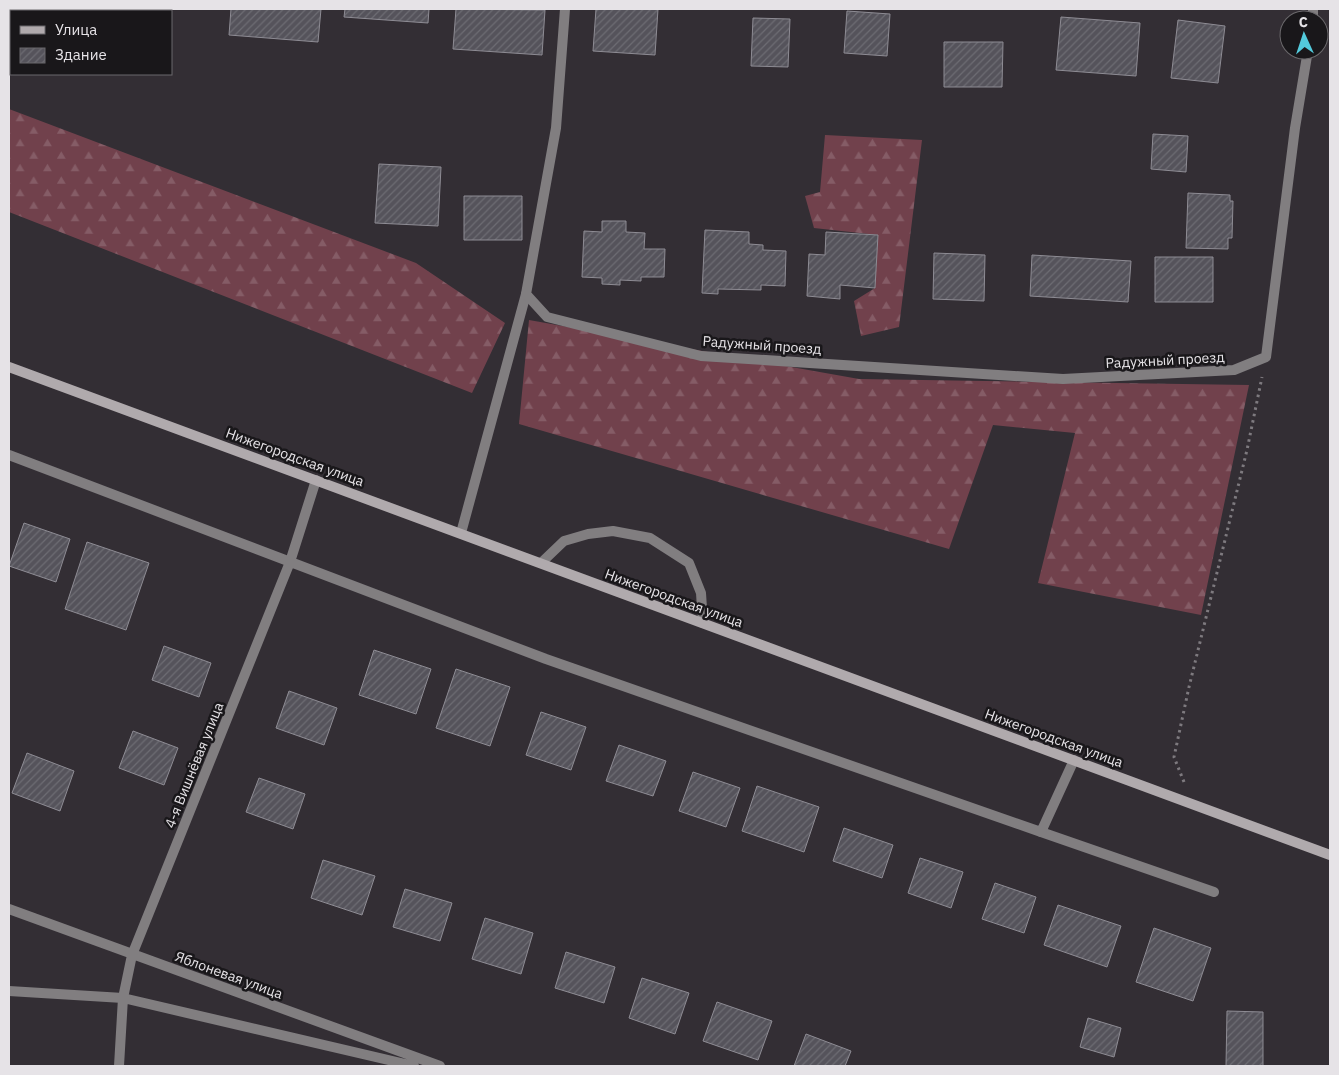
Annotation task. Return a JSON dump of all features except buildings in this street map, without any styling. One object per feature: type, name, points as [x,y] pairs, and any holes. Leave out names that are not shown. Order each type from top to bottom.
[{"type":"street","points":[[461,533],[526,294],[556,128],[565,9]]},
{"type":"street","points":[[1266,357],[1295,128],[1306,60]]},
{"type":"street","name":"Радужный проезд","points":[[526,294],[547,317],[701,356],[1063,379],[1234,370],[1266,357]]},
{"type":"street","name":"Нижегородская улица","points":[[9,367],[1330,855]]},
{"type":"street","points":[[9,455],[546,659],[1214,892]]},
{"type":"street","name":"4-я Вишнёвая улица","points":[[119,1066],[123,998],[132,955],[290,562],[316,480]]},
{"type":"street","points":[[541,563],[564,541],[588,534],[613,531],[650,538],[689,563],[701,593],[703,623]]},
{"type":"street","points":[[1041,832],[1074,760]]},
{"type":"street","name":"Яблоневая улица","points":[[9,909],[440,1066]]},
{"type":"street","points":[[9,991],[123,998],[414,1066]]},
{"type":"path","points":[[1194,804],[1174,756],[1247,450],[1266,357]]},
{"type":"green space","points":[[9,109],[416,263],[505,323],[472,393],[9,212]]},
{"type":"green space","points":[[825,135],[922,140],[899,327],[861,336],[854,301],[875,288],[878,235],[814,228],[805,196],[820,192]]},
{"type":"green space","points":[[529,320],[859,379],[1249,385],[1201,615],[1038,583],[1075,433],[993,425],[949,549],[519,424]]}]
